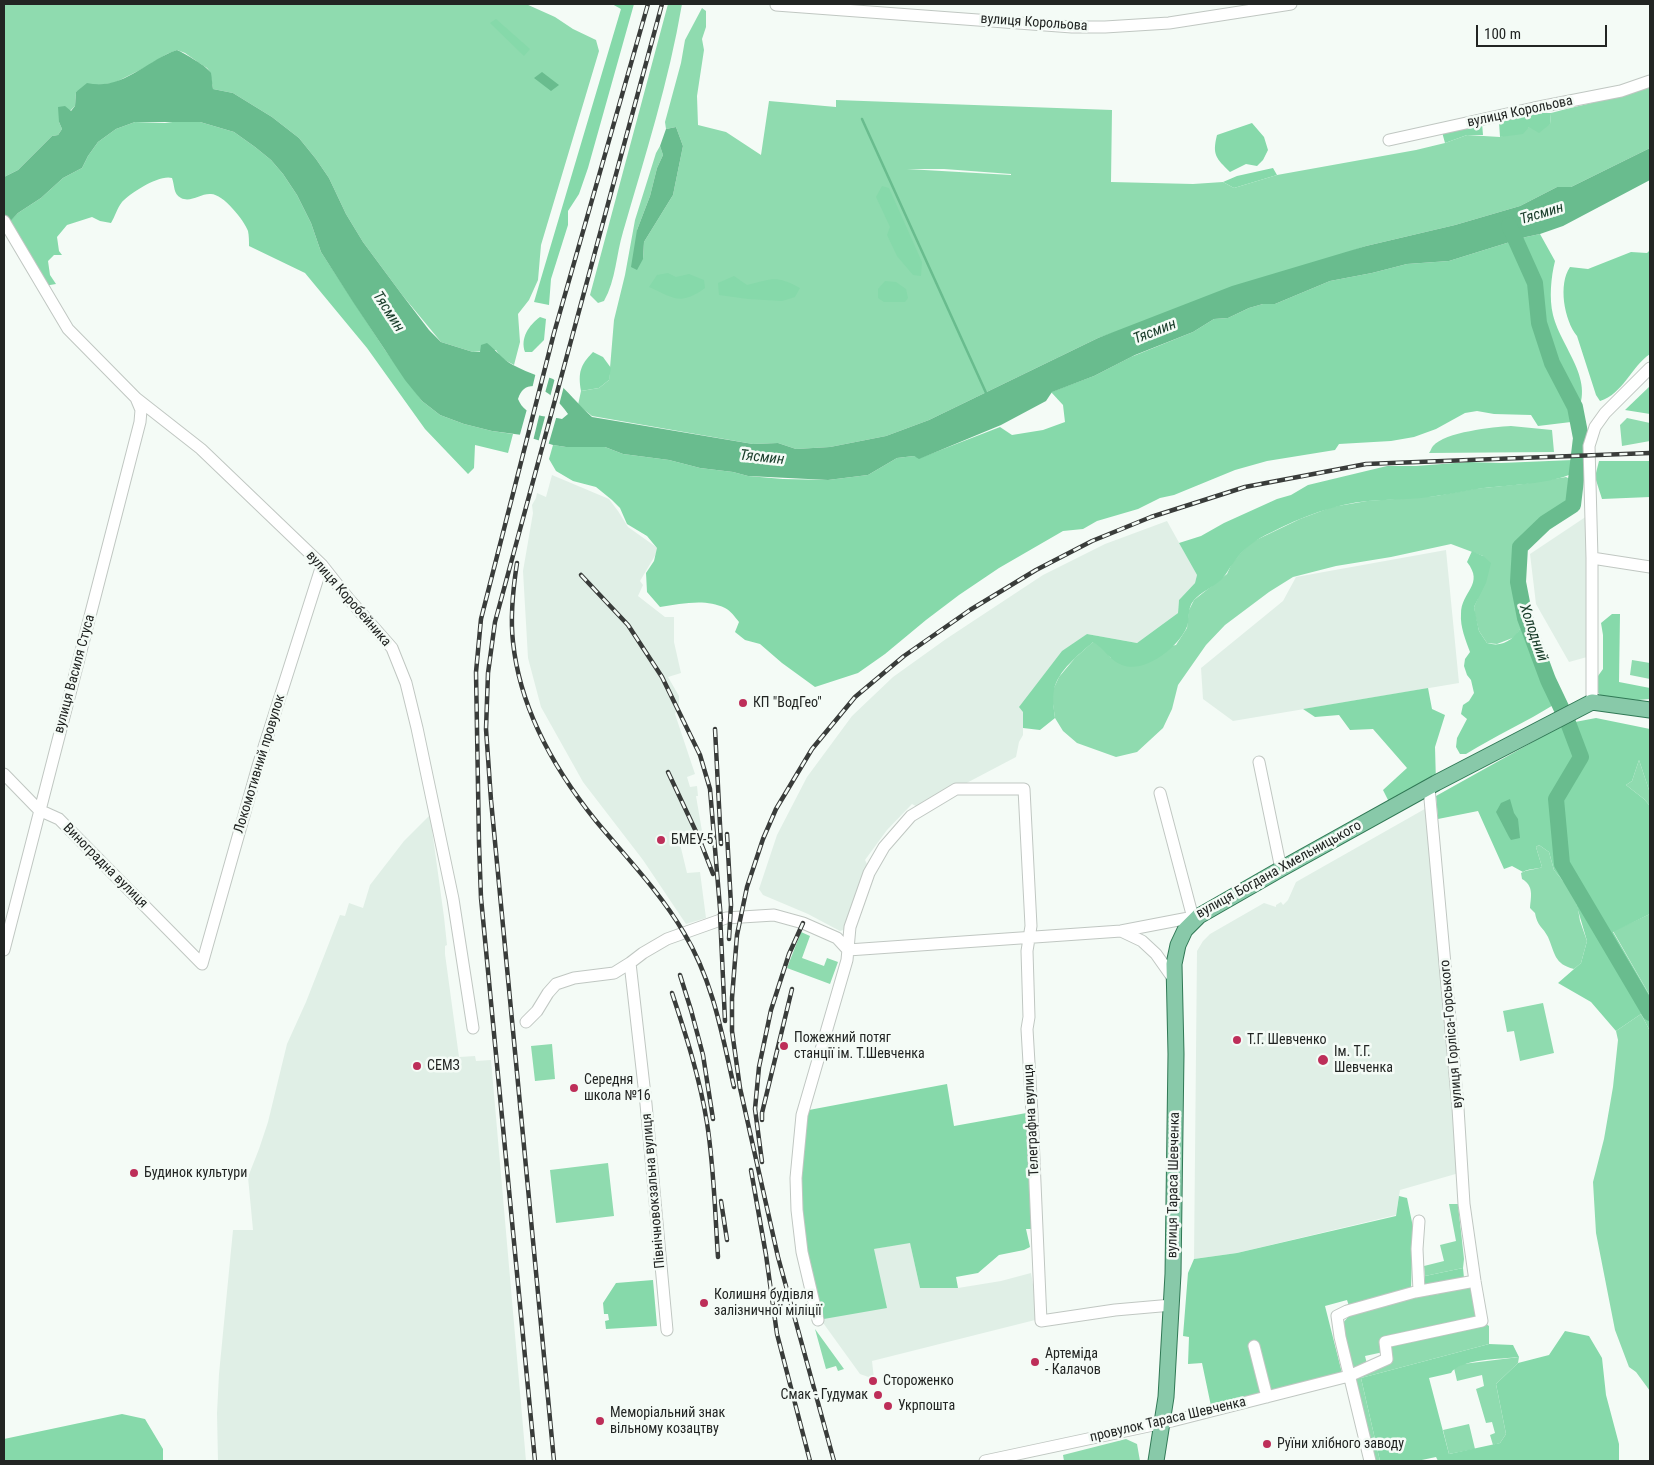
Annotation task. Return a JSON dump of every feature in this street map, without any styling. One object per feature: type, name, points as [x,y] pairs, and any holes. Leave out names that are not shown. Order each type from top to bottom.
[{"type":"main road","points":[[1592,702],[1650,710]]},
{"type":"main road","name":"вулиця Богдана Хмельницького","points":[[1196,917],[1430,788],[1592,702]]},
{"type":"main road","name":"вулиця Тараса Шевченка","points":[[1156,1461],[1166,1397],[1172,1305],[1176,1054],[1174,964],[1178,945],[1185,930],[1196,917]]},
{"type":"street","name":"вулиця Корольова","points":[[776,5],[1072,27],[1105,27],[1169,23],[1291,4]]},
{"type":"street","name":"вулиця Корольова","points":[[1389,140],[1621,91],[1650,81]]},
{"type":"street","name":"вулиця Коробейника","points":[[4,221],[68,329],[136,398],[201,449],[322,565],[392,648],[406,683],[453,899],[473,1028]]},
{"type":"street","points":[[1592,702],[1592,558],[1589,446],[1595,427],[1605,413],[1650,368]]},
{"type":"street","name":"вулиця Василя Стуса","points":[[4,950],[140,422],[141,410],[136,398]]},
{"type":"street","points":[[1592,558],[1650,567]]},
{"type":"street","name":"Локомотивний провулок","points":[[202,964],[258,766],[322,565]]},
{"type":"street","points":[[1259,762],[1281,869]]},
{"type":"street","name":"Виноградна вулиця","points":[[4,774],[40,810],[59,819],[202,964]]},
{"type":"street","name":"вулиця Горліса-Горського","points":[[1349,1376],[1387,1359],[1385,1342],[1482,1321],[1464,1204],[1458,1108],[1430,788]]},
{"type":"street","name":"Телеграфна вулиця","points":[[848,950],[850,928],[869,872],[884,847],[911,816],[956,789],[1024,789],[1031,926],[1027,951],[1029,1017],[1026,1028],[1032,1114],[1041,1320],[1115,1310],[1172,1305]]},
{"type":"street","points":[[1160,793],[1196,917]]},
{"type":"street","points":[[526,1022],[556,984],[574,978],[614,972],[667,939],[721,920],[740,916],[774,915],[803,923],[837,938],[848,950],[847,960],[802,1115],[796,1178],[797,1210],[802,1252],[818,1320]]},
{"type":"street","name":"вулиця Богдана Хмельницького","points":[[848,950],[1121,931],[1196,917]]},
{"type":"street","points":[[1121,931],[1142,940],[1156,954],[1175,981]]},
{"type":"street","name":"Північновокзальна вулиця","points":[[630,963],[646,1104],[667,1330]]},
{"type":"street","points":[[1419,1221],[1417,1250],[1420,1291]]},
{"type":"street","points":[[1370,1461],[1340,1337],[1337,1316],[1347,1311],[1420,1291],[1475,1280]]},
{"type":"street","points":[[1254,1346],[1267,1397]]},
{"type":"street","name":"провулок Тараса Шевченка","points":[[986,1461],[1163,1422],[1349,1376]]},
{"type":"shaded area","points":[[4,4],[526,4],[555,17],[573,29],[596,40],[599,51],[541,245],[538,280],[529,300],[518,314],[520,342],[514,365],[501,358],[496,350],[473,352],[441,342],[403,296],[363,242],[346,214],[329,178],[299,138],[272,117],[233,93],[213,89],[210,72],[207,68],[185,53],[177,50],[114,83],[96,85],[76,92],[75,106],[59,122],[62,129],[58,135],[52,136],[18,170],[4,177]]},
{"type":"shaded area","points":[[612,4],[634,4],[588,168],[579,194],[568,211],[568,225],[551,279],[549,305],[534,302],[621,9]]},
{"type":"shaded area","points":[[668,4],[682,4],[677,33],[611,285],[604,301],[598,303],[590,295]]},
{"type":"shaded area","points":[[702,8],[706,11],[706,27],[702,39],[704,50],[697,96],[698,125],[726,132],[761,155],[769,101],[836,107],[836,100],[1112,110],[1111,182],[1193,184],[1223,182],[1234,188],[1277,175],[1416,150],[1467,135],[1500,137],[1529,127],[1550,124],[1551,113],[1650,87],[1650,148],[1571,187],[1557,187],[1520,206],[1455,225],[1366,246],[1098,338],[929,420],[886,436],[830,447],[796,449],[778,443],[753,444],[592,416],[578,405],[581,391],[599,388],[609,380],[614,320],[625,275],[635,220],[656,153],[660,146],[663,155],[637,230],[643,259],[644,242],[673,195],[683,146],[676,127],[666,129],[665,122],[681,63],[685,40]],"holes":[[[907,169],[944,169],[1011,174],[1011,175]]]},
{"type":"shaded area","points":[[496,19],[530,49],[524,56],[490,23]]},
{"type":"shaded area","points":[[1536,113],[1551,113],[1550,124],[1539,133],[1529,127],[1523,134],[1500,137],[1499,122]]},
{"type":"shaded area","points":[[180,121],[200,122],[234,132],[271,160],[297,195],[311,223],[321,252],[385,350],[422,401],[440,415],[464,424],[513,434],[508,453],[475,445],[474,468],[468,474],[425,429],[367,348],[305,273],[249,246],[246,226],[238,214],[221,198],[211,194],[192,199],[181,198],[175,192],[172,178],[153,181],[126,198],[120,204],[111,223],[92,217],[67,225],[57,237],[59,251],[62,255],[54,255],[48,261],[50,275],[56,284],[44,286],[6,225],[18,213],[41,198],[63,178],[82,168],[98,142],[116,129],[135,122],[165,123]]},
{"type":"shaded area","points":[[1252,123],[1264,137],[1268,150],[1263,160],[1257,166],[1246,164],[1230,172],[1216,156],[1217,135]]},
{"type":"shaded area","points":[[1482,123],[1483,135],[1467,135],[1445,143],[1442,132]]},
{"type":"shaded area","points":[[1273,168],[1277,175],[1234,188],[1223,182],[1237,176]]},
{"type":"shaded area","points":[[882,186],[889,188],[922,262],[921,276],[913,275],[897,256],[887,235],[890,227],[876,197]]},
{"type":"shaded area","points":[[1540,234],[1555,261],[1551,288],[1553,315],[1581,381],[1582,394],[1579,408],[1571,422],[1538,426],[1531,415],[1494,414],[1477,411],[1465,413],[1436,429],[1414,437],[1391,441],[1339,444],[1335,450],[1267,461],[1235,470],[1174,495],[1160,498],[1138,509],[1097,521],[1083,529],[1063,531],[999,568],[959,595],[858,673],[815,687],[760,644],[745,640],[735,632],[739,622],[725,608],[701,602],[660,607],[647,592],[646,573],[654,561],[657,548],[647,536],[627,524],[620,508],[612,500],[596,487],[573,481],[556,471],[549,459],[553,445],[605,447],[623,454],[669,460],[700,468],[748,476],[828,480],[868,475],[897,458],[914,456],[920,458],[1000,427],[1012,435],[1043,430],[1065,422],[1063,405],[1051,392],[1094,376],[1131,357],[1193,332],[1214,319],[1228,318],[1263,304],[1275,304],[1330,281],[1407,264],[1449,261]]},
{"type":"shaded area","points":[[1650,250],[1650,354],[1643,359],[1615,393],[1600,401],[1596,395],[1577,336],[1572,329],[1566,312],[1564,283],[1566,274],[1570,267],[1588,269],[1631,252],[1647,253]]},
{"type":"shaded area","points":[[668,273],[676,277],[689,274],[704,280],[705,288],[689,297],[677,298],[649,287],[657,275]]},
{"type":"shaded area","points":[[734,276],[747,285],[774,279],[785,281],[800,288],[795,297],[782,301],[719,295],[718,283]]},
{"type":"shaded area","points":[[885,281],[896,282],[906,289],[908,298],[905,302],[884,302],[878,298],[878,289]]},
{"type":"shaded area","points":[[540,317],[546,319],[544,340],[532,352],[525,352],[526,332]]},
{"type":"shaded area","points":[[593,352],[603,357],[611,368],[609,380],[599,388],[581,391],[581,370],[585,361]]},
{"type":"shaded area","points":[[1650,386],[1650,414],[1625,410]]},
{"type":"shaded area","points":[[1627,418],[1650,423],[1650,441],[1622,446],[1620,425]]},
{"type":"shaded area","points":[[1511,426],[1552,430],[1554,452],[1429,453],[1433,446],[1448,437],[1470,431]]},
{"type":"shaded area","points":[[1573,460],[1579,465],[1577,475],[1573,473],[1542,482],[1484,488],[1427,497],[1368,501],[1343,505],[1318,512],[1266,535],[1246,548],[1221,580],[1194,600],[1190,607],[1186,629],[1168,651],[1150,663],[1131,667],[1122,665],[1110,658],[1093,642],[1064,669],[1056,683],[1053,697],[1055,718],[1040,730],[1023,728],[1023,712],[1019,707],[1062,651],[1087,634],[1137,643],[1178,613],[1179,600],[1195,583],[1197,575],[1179,543],[1201,536],[1224,523],[1277,499],[1291,495],[1308,485],[1387,466]]},
{"type":"shaded area","points":[[1599,461],[1650,461],[1650,497],[1602,499],[1595,477]]},
{"type":"shaded area","points":[[552,475],[609,499],[628,527],[659,549],[640,581],[643,585],[638,596],[665,617],[674,617],[674,642],[681,673],[668,677],[679,696],[679,705],[675,714],[695,774],[687,777],[690,787],[697,786],[698,796],[696,796],[703,837],[680,844],[687,873],[700,872],[706,918],[686,924],[643,860],[583,782],[541,707],[528,658],[523,571],[533,513],[532,505],[537,493],[546,497]]},
{"type":"shaded area","points":[[1566,477],[1570,479],[1571,492],[1564,506],[1531,532],[1518,547],[1516,572],[1522,626],[1515,637],[1497,644],[1487,643],[1479,631],[1474,607],[1478,598],[1483,556],[1451,544],[1336,566],[1293,577],[1269,592],[1225,625],[1206,645],[1178,685],[1172,709],[1163,728],[1137,752],[1116,757],[1077,743],[1063,731],[1055,718],[1053,690],[1059,677],[1075,658],[1094,641],[1111,658],[1176,645],[1187,628],[1189,610],[1194,600],[1227,574],[1232,563],[1250,543],[1300,519],[1332,507],[1367,501],[1436,496],[1473,489]]},
{"type":"shaded area","points":[[1587,516],[1587,657],[1569,662],[1536,604],[1530,554]]},
{"type":"shaded area","points":[[1167,521],[1197,575],[1195,583],[1179,600],[1178,613],[1137,643],[1087,634],[1023,711],[1023,735],[1019,742],[1016,757],[919,808],[912,804],[887,830],[865,860],[868,866],[846,929],[840,931],[808,914],[763,895],[759,889],[777,835],[807,777],[852,716],[893,677],[946,639],[1043,575],[1105,544]]},
{"type":"shaded area","points":[[1446,550],[1459,683],[1233,721],[1203,699],[1201,668],[1283,601],[1296,577]]},
{"type":"shaded area","points":[[1472,551],[1483,556],[1491,563],[1486,583],[1474,607],[1479,631],[1487,643],[1493,644],[1508,641],[1522,626],[1530,632],[1556,697],[1555,704],[1544,711],[1466,754],[1460,754],[1456,747],[1457,738],[1467,719],[1461,714],[1463,705],[1469,701],[1474,693],[1471,680],[1464,666],[1465,659],[1470,652],[1461,624],[1462,606],[1474,577],[1467,562]]},
{"type":"shaded area","points":[[1612,614],[1620,614],[1619,682],[1650,688],[1650,699],[1604,698],[1598,693],[1598,676],[1603,669],[1601,623]]},
{"type":"shaded area","points":[[1632,660],[1650,663],[1650,679],[1630,675]]},
{"type":"shaded area","points":[[1428,688],[1432,709],[1445,715],[1435,747],[1436,783],[1392,808],[1383,790],[1407,768],[1373,729],[1350,730],[1339,715],[1315,717],[1303,709]]},
{"type":"shaded area","points":[[1596,718],[1650,729],[1650,793],[1639,760],[1632,781],[1626,785],[1650,806],[1650,914],[1613,932],[1650,996],[1650,1031],[1641,1014],[1616,1031],[1591,1002],[1558,983],[1581,963],[1587,941],[1573,893],[1554,870],[1549,852],[1539,845],[1536,847],[1542,867],[1523,872],[1512,866],[1504,869],[1478,811],[1438,819],[1436,796],[1556,729],[1575,722]]},
{"type":"shaded area","points":[[1639,760],[1650,793],[1650,806],[1626,785],[1632,781]]},
{"type":"shaded area","name":"Ім. Т.Г. Шевченка","points":[[1430,806],[1459,1173],[1400,1190],[1396,1215],[1237,1253],[1194,1259],[1197,951],[1210,934],[1264,903],[1276,907],[1281,902],[1283,905],[1288,900],[1296,882]]},
{"type":"shaded area","points":[[430,815],[444,917],[447,945],[445,946],[445,954],[459,1057],[475,1056],[476,1061],[491,1060],[526,1461],[218,1461],[217,1413],[219,1374],[233,1230],[253,1230],[248,1177],[268,1122],[287,1044],[306,1002],[340,915],[345,916],[349,903],[363,908],[370,885],[404,841]]},
{"type":"shaded area","points":[[1539,845],[1549,852],[1554,870],[1573,893],[1578,909],[1587,941],[1581,963],[1574,969],[1562,964],[1556,957],[1548,937],[1537,921],[1535,913],[1530,908],[1530,888],[1522,879],[1521,873],[1542,867],[1536,847]]},
{"type":"shaded area","points":[[1650,914],[1650,996],[1613,931]]},
{"type":"shaded area","points":[[801,932],[810,936],[802,958],[824,966],[827,958],[838,962],[830,984],[787,968]]},
{"type":"shaded area","points":[[1543,1003],[1554,1053],[1520,1061],[1514,1031],[1507,1032],[1503,1011]]},
{"type":"shaded area","points":[[1641,1014],[1650,1031],[1650,1391],[1636,1372],[1629,1367],[1615,1330],[1596,1233],[1593,1182],[1604,1139],[1613,1087],[1618,1040],[1616,1031]]},
{"type":"shaded area","points":[[552,1044],[555,1079],[535,1081],[531,1046]]},
{"type":"shaded area","points":[[947,1084],[954,1126],[1032,1112],[1037,1229],[1026,1229],[1030,1247],[999,1255],[978,1273],[956,1277],[958,1288],[920,1288],[910,1243],[874,1249],[887,1308],[818,1320],[802,1252],[796,1178],[809,1110]]},
{"type":"shaded area","points":[[608,1163],[614,1216],[556,1223],[550,1170]]},
{"type":"shaded area","points":[[1399,1196],[1407,1198],[1413,1227],[1411,1289],[1349,1306],[1347,1300],[1325,1306],[1342,1373],[1211,1406],[1202,1363],[1188,1364],[1189,1337],[1183,1336],[1188,1273],[1194,1259],[1237,1253],[1396,1216]]},
{"type":"shaded area","points":[[1449,1204],[1458,1204],[1464,1259],[1463,1268],[1425,1276],[1424,1266],[1444,1261],[1440,1245],[1456,1241]]},
{"type":"shaded area","points":[[910,1242],[920,1288],[958,1288],[1001,1281],[1031,1273],[1039,1319],[872,1361],[874,1379],[860,1374],[821,1320],[874,1249]]},
{"type":"shaded area","points":[[1463,1268],[1465,1288],[1436,1295],[1435,1288],[1425,1290],[1425,1276]]},
{"type":"shaded area","points":[[653,1280],[657,1326],[606,1329],[605,1321],[609,1320],[608,1314],[604,1314],[603,1303],[616,1283]]},
{"type":"shaded area","points":[[1475,1281],[1482,1321],[1489,1326],[1489,1344],[1361,1378],[1380,1461],[1370,1461],[1342,1324],[1348,1317],[1347,1311],[1435,1288],[1436,1295]],"holes":[[[1388,1351],[1369,1372],[1365,1356]]]},
{"type":"shaded area","points":[[815,1329],[844,1369],[838,1371],[836,1366],[826,1369]]},
{"type":"shaded area","points":[[1565,1331],[1589,1336],[1602,1358],[1606,1395],[1619,1444],[1619,1461],[1438,1461],[1436,1457],[1417,1461],[1380,1461],[1361,1378],[1489,1344],[1513,1345],[1519,1357],[1472,1362],[1456,1368],[1451,1373],[1429,1378],[1449,1454],[1500,1443],[1506,1434],[1496,1384],[1518,1363],[1549,1355]]},
{"type":"shaded area","points":[[1519,1357],[1518,1363],[1496,1384],[1506,1434],[1500,1443],[1493,1445],[1490,1435],[1495,1433],[1492,1422],[1486,1423],[1476,1389],[1484,1386],[1482,1375],[1457,1381],[1454,1368],[1463,1364]]},
{"type":"shaded area","points":[[122,1414],[145,1419],[163,1449],[163,1461],[4,1461],[4,1439]]},
{"type":"shaded area","points":[[1469,1424],[1475,1449],[1449,1454],[1443,1430]]},
{"type":"shaded area","points":[[1126,1439],[1137,1444],[1140,1461],[1064,1461],[1063,1455]]},
{"type":"water","name":"Тясмин","points":[[177,50],[196,60],[211,73],[213,89],[233,93],[272,117],[299,138],[329,178],[346,214],[363,242],[429,330],[441,342],[473,352],[480,352],[481,345],[487,343],[513,365],[538,376],[553,379],[592,417],[753,444],[778,443],[796,449],[830,447],[886,436],[929,420],[1098,338],[1232,286],[1366,246],[1455,225],[1520,206],[1557,187],[1571,187],[1650,148],[1650,180],[1563,226],[1540,234],[1449,261],[1407,264],[1330,281],[1275,304],[1263,304],[1228,318],[1214,319],[1193,332],[1135,355],[1094,376],[1052,392],[1046,401],[1001,425],[919,459],[914,456],[897,458],[868,475],[828,480],[748,476],[700,468],[669,460],[623,454],[605,447],[553,445],[522,435],[492,431],[464,424],[440,415],[422,401],[405,380],[353,302],[321,252],[311,223],[297,195],[283,174],[271,160],[234,132],[200,122],[135,122],[116,129],[98,142],[82,168],[63,178],[41,198],[18,213],[4,228],[4,177],[18,170],[52,136],[58,135],[62,129],[59,122],[58,107],[65,106],[71,111],[75,106],[76,92],[87,83],[112,83],[123,79]],"holes":[[[534,386],[553,397],[568,414],[562,419],[536,415],[526,410],[518,399],[524,389]]]},
{"type":"water","points":[[542,72],[559,85],[551,91],[534,78]]},
{"type":"water","points":[[676,127],[683,146],[673,195],[644,242],[643,259],[637,270],[631,267],[637,230],[663,155],[660,146],[666,129]]},
{"type":"water","points":[[1510,799],[1518,819],[1520,838],[1511,840],[1496,812],[1501,803]]},
{"type":"pier","points":[[536,372],[550,375],[545,393],[532,389]]},
{"type":"pier","points":[[555,378],[564,386],[559,405],[550,397]]},
{"type":"pier","points":[[527,409],[540,412],[533,441],[519,438]]},
{"type":"pier","points":[[546,413],[557,415],[548,446],[538,443]]},
{"type":"waterway","points":[[862,119],[987,395]]},
{"type":"waterway","name":"Холодний","points":[[1509,225],[1535,283],[1539,323],[1552,363],[1575,407],[1581,438],[1573,505],[1545,523],[1520,547],[1518,582],[1525,618],[1548,680],[1567,720],[1581,757],[1556,799],[1562,864],[1650,1013]]},
{"type":"railway","points":[[535,1461],[481,898],[476,672],[481,619],[554,333],[648,4]]},
{"type":"railway","points":[[554,1461],[491,800],[486,729],[488,673],[495,622],[662,4]]},
{"type":"railway","points":[[834,1461],[778,1257],[740,1088],[732,1031],[732,998],[737,935],[747,887],[763,839],[776,809],[812,749],[855,697],[904,656],[970,610],[1036,570],[1092,541],[1151,517],[1245,487],[1366,464],[1650,453]]},
{"type":"railway","points":[[517,563],[512,602],[513,642],[517,667],[531,714],[541,737],[566,781],[596,821],[664,903],[694,951],[715,1008],[734,1087]]},
{"type":"railway","points":[[581,575],[628,625],[662,677],[700,755],[710,789],[721,920]]},
{"type":"railway","points":[[715,729],[721,844]]},
{"type":"railway","points":[[668,772],[699,838],[713,874]]},
{"type":"railway","points":[[727,834],[731,905],[729,939]]},
{"type":"railway","points":[[720,914],[725,1021]]},
{"type":"railway","points":[[762,1162],[755,1109],[759,1067],[771,1010],[789,954],[803,923]]},
{"type":"railway","points":[[680,975],[703,1055],[713,1119]]},
{"type":"railway","points":[[762,1120],[762,1113],[792,989]]},
{"type":"railway","points":[[672,993],[697,1074],[707,1123],[713,1173],[718,1257]]},
{"type":"railway","points":[[751,1170],[766,1255],[777,1334],[810,1461]]},
{"type":"railway","points":[[721,1201],[727,1240]]},
{"type":"place","name":"КП \"ВодГео\"","points":[[743,703]]},
{"type":"place","name":"БМЕУ-5","points":[[661,840]]},
{"type":"place","name":"Т.Г. Шевченко","points":[[1237,1040]]},
{"type":"place","name":"Пожежний потяг станції ім. Т.Шевченка","points":[[784,1046]]},
{"type":"place","name":"Ім. Т.Г. Шевченка","points":[[1323,1060]]},
{"type":"place","name":"СЕМЗ","points":[[417,1066]]},
{"type":"place","name":"Середня школа №16","points":[[574,1088]]},
{"type":"place","name":"Будинок культури","points":[[134,1173]]},
{"type":"place","name":"Колишня будівля залізничної міліції","points":[[704,1303]]},
{"type":"place","name":"Артеміда - Калачов","points":[[1035,1362]]},
{"type":"place","name":"Стороженко","points":[[873,1381]]},
{"type":"place","name":"Смак - Гудумак","points":[[878,1395]]},
{"type":"place","name":"Укрпошта","points":[[888,1406]]},
{"type":"place","name":"Меморіальний знак вільному козацтву","points":[[600,1421]]},
{"type":"place","name":"Руїни хлібного заводу","points":[[1267,1444]]}]
